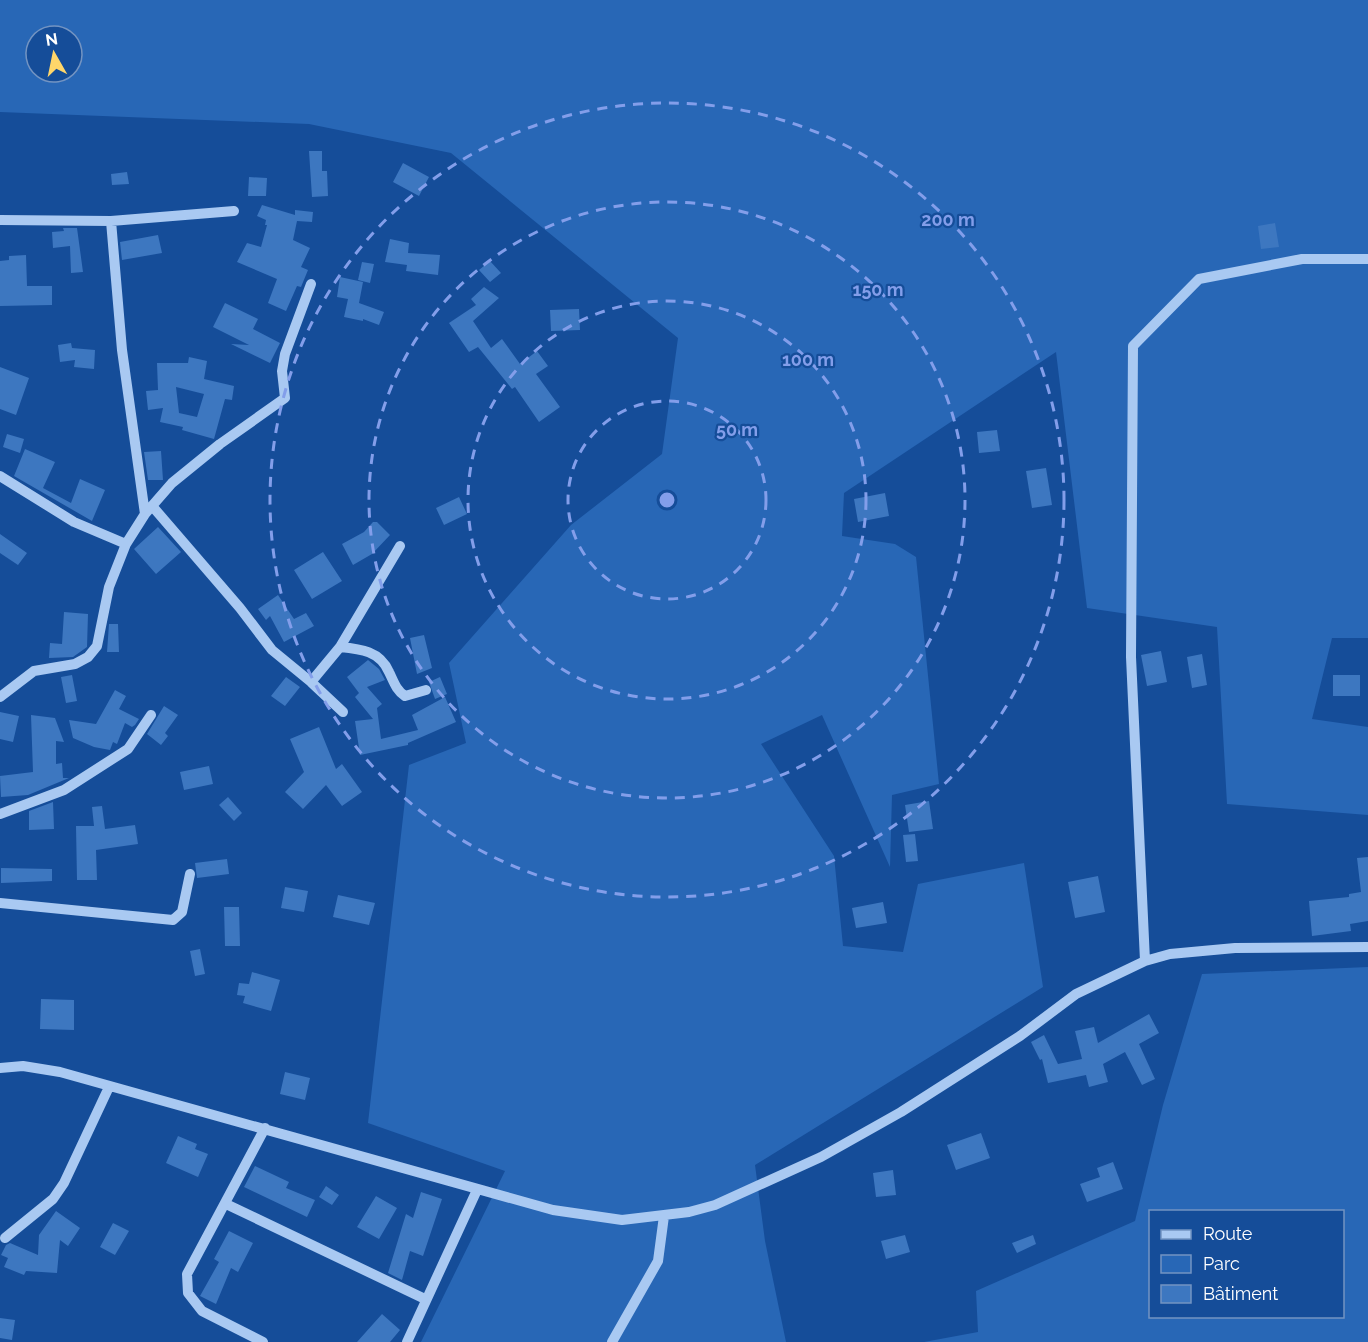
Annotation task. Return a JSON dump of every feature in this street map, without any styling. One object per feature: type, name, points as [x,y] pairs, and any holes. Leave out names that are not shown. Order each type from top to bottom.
[{"type":"street","points":[[0,220],[111,221],[234,211]]},
{"type":"street","points":[[111,221],[122,350],[149,510],[233,600],[272,650],[343,712]]},
{"type":"street","points":[[1145,961],[1131,657],[1133,346],[1199,279],[1302,259],[1368,259]]},
{"type":"street","points":[[0,697],[34,671],[75,664],[88,657],[99,640],[109,587],[126,544],[149,510],[172,483],[220,444],[285,398],[282,371],[285,354],[310,284]]},
{"type":"street","points":[[0,476],[74,522],[126,544]]},
{"type":"street","points":[[311,682],[340,647],[400,546]]},
{"type":"street","points":[[340,647],[373,652],[387,666],[397,691],[405,696],[426,690]]},
{"type":"street","points":[[0,814],[64,790],[128,749],[151,715]]},
{"type":"street","points":[[0,903],[162,921],[173,920],[182,912],[190,874]]},
{"type":"street","points":[[0,1068],[23,1066],[42,1068],[265,1128],[553,1210],[622,1220],[664,1216],[715,1205],[821,1157],[902,1112],[1020,1036],[1076,994],[1145,961],[1197,951],[1235,948],[1368,947]]},
{"type":"street","points":[[5,1238],[53,1198],[64,1183],[109,1087]]},
{"type":"street","points":[[263,1342],[202,1311],[188,1293],[187,1274],[265,1128]]},
{"type":"street","points":[[407,1342],[477,1190]]},
{"type":"street","points":[[226,1204],[425,1299]]},
{"type":"street","points":[[612,1342],[658,1261],[664,1216]]},
{"type":"green space","points":[[0,0],[1368,0],[1368,638],[1332,638],[1312,719],[1368,727],[1368,815],[1227,804],[1217,627],[1087,608],[1056,352],[844,493],[842,536],[895,544],[916,557],[939,784],[892,795],[890,867],[822,715],[761,744],[834,856],[843,946],[903,952],[918,884],[1024,863],[1043,987],[755,1165],[765,1241],[786,1342],[421,1342],[505,1171],[368,1123],[409,765],[466,743],[449,663],[571,525],[662,454],[678,338],[451,153],[309,124],[0,112]]},
{"type":"green space","points":[[1368,967],[1368,1342],[924,1342],[978,1332],[976,1291],[1135,1221],[1163,1105],[1202,974]]},
{"type":"building","points":[[309,151],[322,151],[322,171],[327,171],[328,196],[312,197]]},
{"type":"building","points":[[403,163],[429,177],[419,196],[393,182]]},
{"type":"building","points":[[127,172],[129,184],[112,185],[111,174]]},
{"type":"building","points":[[249,177],[267,178],[266,196],[248,196]]},
{"type":"building","points":[[262,205],[295,215],[295,210],[313,212],[312,222],[297,221],[293,240],[310,248],[301,267],[308,270],[301,287],[297,286],[286,311],[268,303],[277,279],[237,262],[247,243],[261,247],[267,225],[265,225],[266,220],[257,216]]},
{"type":"building","points":[[1275,223],[1279,247],[1261,249],[1258,226]]},
{"type":"building","points":[[63,228],[77,228],[83,272],[71,273],[70,246],[53,248],[52,232],[64,231]]},
{"type":"building","points":[[158,235],[162,253],[122,260],[120,242]]},
{"type":"building","points":[[390,239],[409,243],[408,253],[440,255],[438,275],[406,271],[407,265],[385,262]]},
{"type":"building","points":[[26,255],[27,286],[52,286],[52,305],[0,306],[0,261],[9,260],[9,256]]},
{"type":"building","points":[[490,261],[501,273],[490,282],[479,270]]},
{"type":"building","points":[[362,262],[374,264],[370,283],[358,280]]},
{"type":"building","points":[[340,277],[363,282],[359,303],[384,312],[379,325],[363,319],[363,321],[344,317],[348,299],[337,297]]},
{"type":"building","points":[[484,287],[499,298],[473,321],[491,348],[502,339],[520,364],[537,351],[548,366],[536,374],[560,407],[539,422],[515,387],[512,389],[478,347],[469,352],[449,323],[476,305],[471,299]]},
{"type":"building","points":[[225,303],[258,319],[253,329],[280,343],[270,363],[231,344],[249,345],[213,327]]},
{"type":"building","points":[[579,309],[580,330],[551,331],[550,310]]},
{"type":"building","points":[[71,343],[72,348],[95,350],[94,369],[74,367],[75,360],[60,362],[58,345]]},
{"type":"building","points":[[189,357],[207,361],[204,379],[234,386],[232,400],[225,399],[214,439],[182,430],[183,427],[160,422],[163,408],[148,410],[146,391],[158,390],[157,363],[188,363]],"holes":[[[176,387],[204,394],[197,417],[179,413]]]},
{"type":"building","points":[[0,367],[29,378],[16,415],[0,409]]},
{"type":"building","points":[[997,430],[1000,451],[979,453],[977,432]]},
{"type":"building","points":[[7,434],[24,439],[20,453],[3,447]]},
{"type":"building","points":[[25,449],[55,462],[43,488],[71,503],[80,479],[105,490],[92,521],[14,476]]},
{"type":"building","points":[[161,451],[163,480],[148,480],[144,452]]},
{"type":"building","points":[[1046,468],[1052,505],[1032,508],[1026,471]]},
{"type":"building","points":[[885,493],[889,516],[858,522],[854,499]]},
{"type":"building","points":[[459,497],[467,514],[444,525],[436,508]]},
{"type":"building","points":[[373,522],[377,522],[390,535],[372,554],[353,565],[342,544],[364,532]]},
{"type":"building","points":[[158,527],[181,552],[156,574],[134,549]]},
{"type":"building","points":[[0,534],[27,553],[18,565],[0,553]]},
{"type":"building","points":[[323,552],[342,581],[312,599],[294,570]]},
{"type":"building","points":[[278,595],[294,619],[306,613],[314,626],[284,642],[270,616],[266,620],[258,609]]},
{"type":"building","points":[[64,612],[88,614],[87,647],[73,657],[49,658],[50,643],[62,644]]},
{"type":"building","points":[[109,624],[118,624],[119,652],[107,652]]},
{"type":"building","points":[[424,635],[432,668],[417,674],[410,638]]},
{"type":"building","points":[[1161,651],[1167,682],[1147,686],[1141,655]]},
{"type":"building","points":[[1202,654],[1207,685],[1192,688],[1187,657]]},
{"type":"building","points":[[368,660],[379,669],[385,680],[367,687],[382,704],[377,708],[381,739],[418,730],[412,715],[445,697],[456,722],[408,743],[408,745],[360,755],[355,721],[373,719],[355,697],[359,693],[347,677]]},
{"type":"building","points":[[72,675],[77,701],[66,703],[61,677]]},
{"type":"building","points":[[1333,675],[1360,675],[1360,696],[1333,696]]},
{"type":"building","points":[[286,677],[300,687],[285,706],[271,696]]},
{"type":"building","points":[[440,677],[447,694],[435,699],[429,682]]},
{"type":"building","points":[[115,690],[126,696],[119,709],[139,719],[135,725],[132,727],[125,723],[117,744],[113,742],[110,750],[94,747],[73,738],[69,720],[96,724]]},
{"type":"building","points":[[164,706],[178,715],[165,733],[168,736],[161,745],[147,734]]},
{"type":"building","points":[[0,712],[19,716],[13,742],[0,739]]},
{"type":"building","points":[[31,715],[55,718],[64,742],[56,741],[56,764],[62,763],[63,778],[69,778],[28,795],[1,797],[0,776],[33,772]]},
{"type":"building","points":[[319,727],[336,769],[342,764],[362,792],[342,806],[326,785],[303,809],[285,792],[304,772],[290,739]]},
{"type":"building","points":[[209,766],[213,784],[184,790],[180,772]]},
{"type":"building","points":[[228,797],[242,813],[234,821],[219,805]]},
{"type":"building","points":[[929,801],[933,829],[909,832],[905,805]]},
{"type":"building","points":[[53,802],[54,829],[29,830],[29,811]]},
{"type":"building","points":[[102,806],[105,829],[135,825],[138,844],[96,850],[97,880],[77,880],[76,826],[94,826],[92,807]]},
{"type":"building","points":[[915,834],[918,861],[906,862],[903,835]]},
{"type":"building","points":[[1368,857],[1368,921],[1350,924],[1351,931],[1312,936],[1309,901],[1349,897],[1349,894],[1361,892],[1357,858]]},
{"type":"building","points":[[227,859],[229,874],[197,878],[195,863]]},
{"type":"building","points":[[1,868],[52,869],[52,881],[1,883]]},
{"type":"building","points":[[1098,876],[1105,912],[1075,918],[1068,882]]},
{"type":"building","points":[[285,887],[308,891],[304,912],[281,908]]},
{"type":"building","points":[[338,895],[375,903],[369,925],[333,917]]},
{"type":"building","points":[[883,902],[887,923],[856,928],[852,908]]},
{"type":"building","points":[[224,907],[239,907],[240,946],[225,946]]},
{"type":"building","points":[[200,949],[205,974],[195,976],[190,951]]},
{"type":"building","points":[[252,972],[280,980],[271,1011],[243,1003],[245,996],[237,995],[239,983],[249,984]]},
{"type":"building","points":[[41,999],[74,1000],[74,1030],[40,1029]]},
{"type":"building","points":[[1149,1014],[1159,1033],[1139,1044],[1155,1079],[1142,1085],[1125,1052],[1103,1064],[1108,1082],[1089,1087],[1086,1075],[1048,1083],[1042,1059],[1040,1060],[1031,1042],[1044,1035],[1058,1064],[1082,1059],[1075,1031],[1094,1027],[1098,1043]]},
{"type":"building","points":[[285,1072],[310,1078],[305,1100],[280,1094]]},
{"type":"building","points":[[981,1133],[990,1158],[956,1170],[947,1145]]},
{"type":"building","points":[[178,1136],[197,1144],[195,1149],[208,1154],[198,1177],[166,1163]]},
{"type":"building","points":[[1113,1162],[1123,1189],[1087,1202],[1080,1184],[1100,1177],[1097,1168]]},
{"type":"building","points":[[255,1166],[289,1182],[286,1188],[315,1200],[307,1217],[244,1187]]},
{"type":"building","points":[[893,1170],[896,1195],[876,1197],[873,1173]]},
{"type":"building","points":[[326,1186],[339,1195],[332,1205],[319,1197]]},
{"type":"building","points":[[421,1192],[442,1199],[423,1256],[410,1251],[402,1280],[388,1273],[406,1214],[413,1218]]},
{"type":"building","points":[[376,1196],[397,1208],[379,1239],[357,1227]]},
{"type":"building","points":[[56,1211],[80,1228],[68,1246],[60,1240],[57,1273],[26,1271],[24,1275],[4,1267],[8,1258],[1,1255],[6,1245],[10,1243],[38,1255],[39,1235]]},
{"type":"building","points":[[113,1223],[129,1231],[115,1255],[100,1247]]},
{"type":"building","points":[[229,1231],[253,1243],[238,1272],[231,1268],[216,1304],[200,1296],[219,1262],[214,1259]]},
{"type":"building","points":[[905,1235],[910,1252],[886,1259],[881,1241]]},
{"type":"building","points":[[1033,1235],[1036,1244],[1017,1253],[1012,1243]]},
{"type":"building","points":[[382,1314],[400,1330],[390,1342],[357,1342]]},
{"type":"building","points":[[0,1318],[15,1320],[12,1340],[0,1338]]}]
